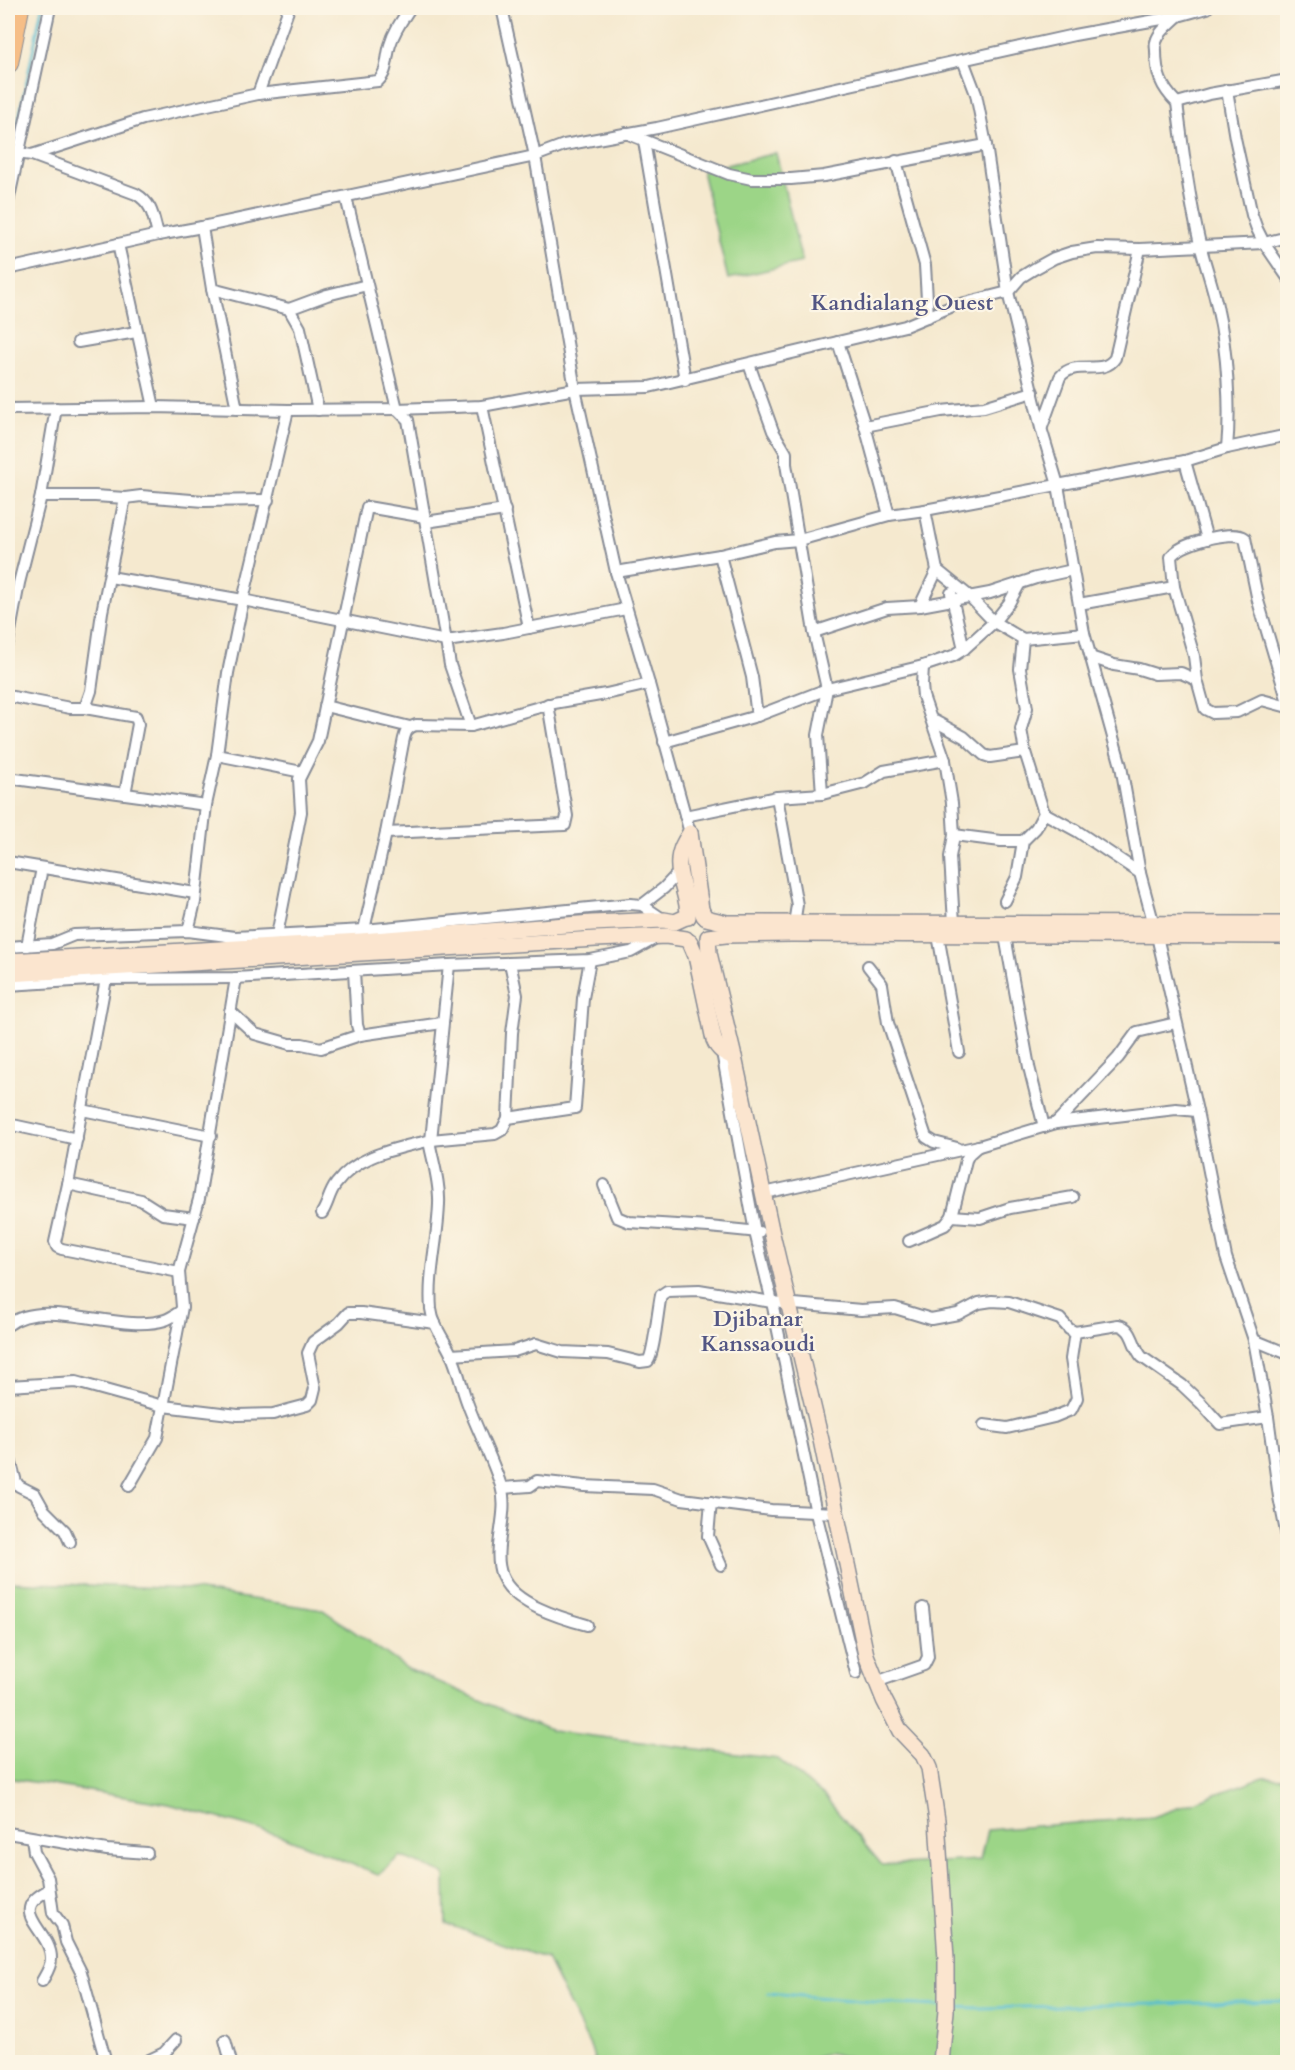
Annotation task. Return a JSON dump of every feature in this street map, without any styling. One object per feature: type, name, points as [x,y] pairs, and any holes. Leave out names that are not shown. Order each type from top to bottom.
[{"type":"highway","points":[[8,63],[19,8]]},
{"type":"main road","points":[[690,833],[680,852],[680,872],[688,906],[687,917],[683,921],[681,930],[696,956],[716,1047],[728,1055]]},
{"type":"main road","points":[[690,833],[701,909],[711,928],[708,937],[709,953],[728,1055],[764,1193],[824,1450],[866,1655],[876,1682],[900,1731],[923,1755],[929,1768],[938,1820],[946,1959],[946,2011],[941,2062]]},
{"type":"main road","points":[[8,974],[594,931],[664,920],[675,922],[695,914],[727,923],[938,935],[1005,936],[1287,924]]},
{"type":"main road","points":[[8,961],[362,936],[594,931],[700,943],[708,937],[794,928],[954,923],[1287,936]]},
{"type":"street","points":[[8,202],[12,153],[36,76],[50,8]]},
{"type":"street","points":[[258,94],[289,8]]},
{"type":"street","points":[[32,154],[143,119],[258,94],[378,81],[384,76],[390,45],[397,27],[410,8]]},
{"type":"street","points":[[502,8],[535,156],[576,389],[616,572],[690,833]]},
{"type":"street","points":[[8,269],[535,156],[564,145],[657,128],[1074,35],[1179,16],[1207,8]]},
{"type":"street","points":[[1179,16],[1161,32],[1156,42],[1158,78],[1177,103],[1188,183],[1200,245],[1223,335],[1228,415],[1227,448]]},
{"type":"street","points":[[963,60],[976,94],[1008,292],[1041,428],[1058,485],[1084,633],[1093,658],[1121,766],[1140,873],[1197,1111],[1226,1257],[1254,1340],[1269,1417],[1287,1542]]},
{"type":"street","points":[[1177,103],[1227,90],[1287,80]]},
{"type":"street","points":[[1227,90],[1252,215],[1264,243],[1287,278]]},
{"type":"street","points":[[626,133],[729,174],[752,179],[824,176],[986,145]]},
{"type":"street","points":[[644,141],[685,380]]},
{"type":"street","points":[[12,153],[32,154],[136,194],[146,200],[150,207],[158,235]]},
{"type":"street","points":[[896,161],[925,265],[928,317]]},
{"type":"street","points":[[346,197],[397,409],[408,420],[450,665],[471,726]]},
{"type":"street","points":[[202,227],[212,289],[237,409]]},
{"type":"street","points":[[8,409],[154,407],[288,410],[397,409],[483,406],[576,389],[650,387],[905,326],[953,306],[1008,292],[1021,278],[1035,269],[1054,258],[1072,252],[1097,248],[1140,249],[1264,243],[1287,237]]},
{"type":"street","points":[[118,244],[154,407]]},
{"type":"street","points":[[1041,428],[1060,377],[1065,371],[1071,368],[1112,364],[1140,249]]},
{"type":"street","points":[[212,289],[289,309],[327,295],[367,285]]},
{"type":"street","points":[[289,309],[300,328],[318,410]]},
{"type":"street","points":[[78,342],[136,332]]},
{"type":"street","points":[[838,342],[865,426],[889,515]]},
{"type":"street","points":[[749,364],[773,430],[786,453],[814,632],[827,689],[818,735],[822,794]]},
{"type":"street","points":[[865,426],[941,411],[984,407],[1033,392]]},
{"type":"street","points":[[483,406],[529,628]]},
{"type":"street","points":[[8,642],[13,582],[41,496],[56,408]]},
{"type":"street","points":[[188,932],[228,673],[288,410]]},
{"type":"street","points":[[616,572],[799,540],[889,515],[1185,461],[1227,448],[1287,435]]},
{"type":"street","points":[[1185,461],[1207,539]]},
{"type":"street","points":[[41,496],[125,498],[141,496],[204,501],[268,500]]},
{"type":"street","points":[[86,708],[91,691],[102,612],[125,498]]},
{"type":"street","points":[[277,935],[301,812],[299,779],[318,741],[367,507],[426,519],[505,510]]},
{"type":"street","points":[[920,606],[937,570],[925,510]]},
{"type":"street","points":[[1287,702],[1258,601],[1245,538],[1236,534],[1207,539],[1177,549],[1171,557],[1174,587],[1194,656],[1197,680],[1205,709],[1208,712],[1237,712],[1262,700],[1287,707]]},
{"type":"street","points":[[720,555],[752,677],[757,716]]},
{"type":"street","points":[[937,570],[969,596],[994,622],[1023,639],[1084,633]]},
{"type":"street","points":[[814,632],[887,608],[920,606],[990,593],[1073,570]]},
{"type":"street","points":[[110,577],[243,600],[446,641],[626,609]]},
{"type":"street","points":[[948,578],[964,649]]},
{"type":"street","points":[[664,742],[757,716],[827,689],[923,666],[953,656],[994,622],[1003,612],[1020,583]]},
{"type":"street","points":[[1079,604],[1174,587]]},
{"type":"street","points":[[1023,639],[1020,669],[1027,708],[1022,729],[1025,752],[1044,813],[1077,831],[1140,873]]},
{"type":"street","points":[[1093,658],[1155,674],[1188,674],[1197,680]]},
{"type":"street","points":[[923,666],[923,696],[945,760],[952,803],[954,835],[950,857],[954,923]]},
{"type":"street","points":[[362,936],[386,833],[405,732],[410,727],[416,724],[471,726],[548,704],[649,684]]},
{"type":"street","points":[[8,696],[70,708],[86,708],[136,717],[138,724],[125,794]]},
{"type":"street","points":[[386,833],[565,825],[567,816],[548,704]]},
{"type":"street","points":[[325,706],[410,727]]},
{"type":"street","points":[[932,719],[964,737],[984,755],[990,757],[1025,752]]},
{"type":"street","points":[[217,755],[302,772]]},
{"type":"street","points":[[685,816],[777,797],[822,794],[865,783],[884,771],[945,760]]},
{"type":"street","points":[[8,778],[206,805]]},
{"type":"street","points":[[777,797],[797,905],[794,928]]},
{"type":"street","points":[[1005,901],[1017,877],[1023,841],[1036,828],[1044,813]]},
{"type":"street","points":[[954,835],[1001,841],[1023,841]]},
{"type":"street","points":[[8,862],[195,893]]},
{"type":"street","points":[[27,946],[42,868]]},
{"type":"street","points":[[642,905],[680,872]]},
{"type":"street","points":[[8,947],[52,944],[74,935],[188,932],[235,937],[362,936],[606,905],[642,905],[664,920]]},
{"type":"street","points":[[938,935],[959,1052]]},
{"type":"street","points":[[1005,936],[1029,1067],[1044,1127]]},
{"type":"street","points":[[8,984],[106,979],[236,978],[449,965],[590,960],[631,952],[659,937]]},
{"type":"street","points":[[508,1118],[575,1108],[583,998],[590,960]]},
{"type":"street","points":[[322,1213],[338,1181],[357,1164],[381,1153],[431,1140],[495,1134],[502,1130],[508,1118],[512,1033],[517,995],[510,963]]},
{"type":"street","points":[[449,965],[430,1146],[439,1197],[430,1286],[431,1310],[451,1354],[467,1402],[502,1488],[504,1511],[499,1555],[502,1576],[515,1593],[533,1605],[566,1620],[587,1625]]},
{"type":"street","points":[[868,966],[882,984],[888,1023],[926,1137],[934,1142],[960,1149]]},
{"type":"street","points":[[354,971],[357,1025],[360,1035]]},
{"type":"street","points":[[129,1486],[157,1438],[183,1301],[179,1272],[194,1218],[211,1136],[236,978]]},
{"type":"street","points":[[106,979],[77,1139],[55,1242],[57,1247],[179,1272]]},
{"type":"street","points":[[230,1011],[255,1034],[290,1044],[321,1048],[360,1035],[442,1023]]},
{"type":"street","points":[[1056,1123],[1118,1058],[1137,1032],[1176,1023]]},
{"type":"street","points":[[728,1055],[755,1232],[816,1513],[856,1672]]},
{"type":"street","points":[[764,1193],[979,1146],[1056,1123],[1176,1109],[1197,1111]]},
{"type":"street","points":[[82,1110],[211,1136]]},
{"type":"street","points":[[8,1124],[77,1139]]},
{"type":"street","points":[[909,1241],[945,1226],[952,1216],[966,1160],[969,1154],[979,1146]]},
{"type":"street","points":[[68,1184],[141,1200],[163,1215],[194,1218]]},
{"type":"street","points":[[604,1185],[617,1217],[629,1222],[772,1234]]},
{"type":"street","points":[[952,1216],[980,1218],[1010,1208],[1073,1197]]},
{"type":"street","points":[[451,1354],[514,1351],[536,1344],[562,1352],[608,1354],[640,1362],[648,1361],[652,1355],[654,1328],[661,1294],[664,1292],[699,1290],[772,1302],[861,1310],[895,1308],[931,1319],[958,1314],[979,1303],[992,1300],[1009,1302],[1060,1319],[1075,1332],[1118,1325],[1129,1329],[1138,1353],[1182,1385],[1220,1424],[1269,1417]]},
{"type":"street","points":[[8,1325],[25,1316],[40,1315],[148,1323],[166,1319],[181,1311]]},
{"type":"street","points":[[8,1386],[76,1382],[163,1406],[238,1415],[273,1414],[307,1404],[314,1397],[315,1388],[308,1353],[313,1342],[334,1327],[348,1313],[435,1323]]},
{"type":"street","points":[[984,1425],[1007,1428],[1054,1417],[1071,1410],[1077,1398],[1071,1359],[1075,1332]]},
{"type":"street","points":[[1254,1340],[1287,1354]]},
{"type":"street","points":[[8,1452],[16,1482],[35,1494],[45,1510],[65,1531],[70,1542]]},
{"type":"street","points":[[502,1488],[530,1486],[537,1481],[545,1481],[584,1486],[653,1489],[682,1498],[771,1510],[836,1513]]},
{"type":"street","points":[[711,1502],[708,1536],[721,1565]]},
{"type":"street","points":[[876,1682],[924,1665],[928,1657],[923,1608]]},
{"type":"street","points":[[8,1833],[107,1850],[147,1853]]},
{"type":"street","points":[[32,1838],[34,1852],[48,1878],[53,1913],[62,1925],[64,1937],[81,1972],[106,2062]]},
{"type":"street","points":[[42,1981],[50,1967],[51,1955],[43,1936],[31,1919],[30,1911],[34,1900],[49,1890]]},
{"type":"street","points":[[144,2062],[164,2053],[176,2040]]},
{"type":"street","points":[[225,2040],[231,2062]]},
{"type":"green space","points":[[776,153],[802,262],[728,279],[702,171]]},
{"type":"green space","points":[[8,1582],[187,1589],[323,1610],[408,1669],[552,1731],[778,1759],[825,1797],[882,1865],[980,1860],[987,1830],[1153,1817],[1263,1777],[1287,1778],[1287,2062],[866,2062],[830,2053],[801,2062],[595,2062],[591,2048],[547,1959],[446,1924],[445,1874],[400,1856],[378,1875],[285,1837],[169,1804],[8,1778]]},
{"type":"waterway","points":[[8,173],[42,8]]},
{"type":"waterway","points":[[768,1993],[940,2006]]},
{"type":"waterway","points":[[949,2007],[1288,2001]]},
{"type":"district","name":"Kandialang Ouest","points":[[902,303]]},
{"type":"district","name":"Djibanar Kanssaoudi","points":[[758,1332]]}]
